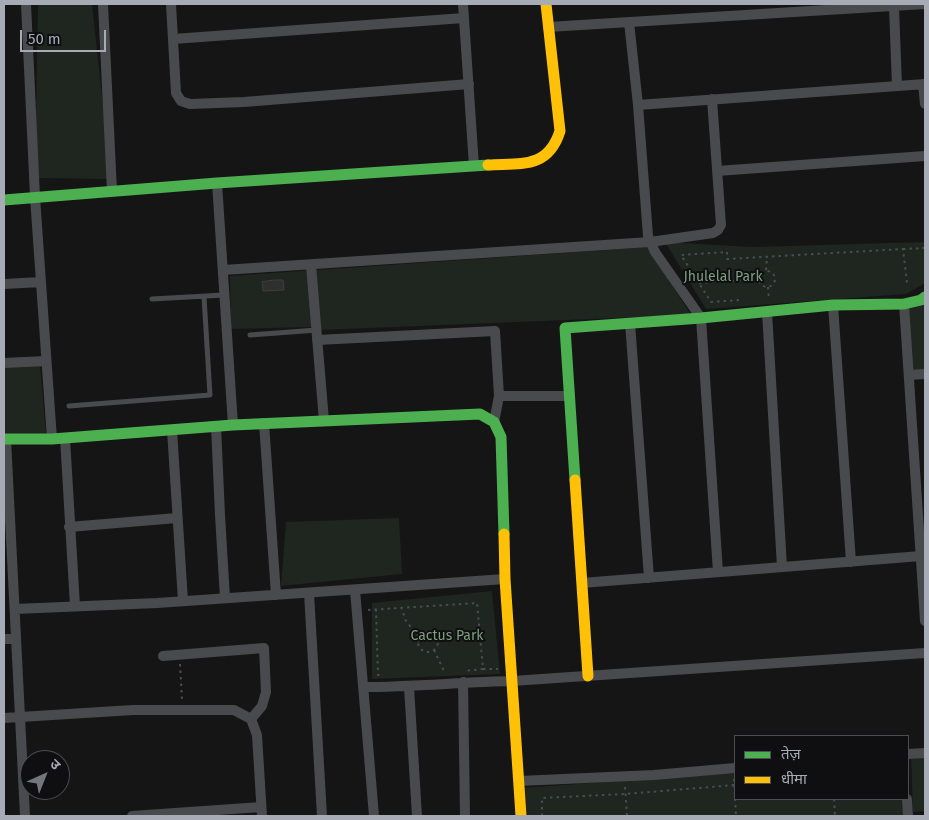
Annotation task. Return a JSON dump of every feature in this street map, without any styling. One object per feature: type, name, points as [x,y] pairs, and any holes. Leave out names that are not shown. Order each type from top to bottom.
[{"type":"street","points":[[26,4],[35,197],[52,439]]},
{"type":"street","points":[[103,4],[112,191]]},
{"type":"street","points":[[171,4],[176,93],[181,102],[190,104],[244,102],[469,84]]},
{"type":"street","points":[[463,4],[474,166]]},
{"type":"street","points":[[4,200],[218,183],[534,162],[547,154],[556,143],[560,131],[546,4]]},
{"type":"street","points":[[548,26],[925,4]]},
{"type":"street","points":[[894,7],[897,86]]},
{"type":"street","points":[[173,39],[464,18]]},
{"type":"street","points":[[629,22],[638,105],[648,236],[655,252],[701,318],[718,572]]},
{"type":"street","points":[[638,105],[924,84],[925,104]]},
{"type":"street","points":[[223,270],[650,242],[713,233],[721,225],[712,99]]},
{"type":"street","points":[[717,170],[925,156]]},
{"type":"street","points":[[218,183],[233,425]]},
{"type":"street","points":[[311,265],[324,421]]},
{"type":"street","points":[[4,284],[41,282]]},
{"type":"street","points":[[588,676],[565,328],[701,318],[834,305],[904,304],[921,300],[925,297]]},
{"type":"street","points":[[904,304],[925,621]]},
{"type":"street","points":[[834,305],[851,562]]},
{"type":"street","points":[[767,312],[782,567]]},
{"type":"street","points":[[630,323],[649,578]]},
{"type":"street","points":[[317,335],[495,331],[499,396],[494,422]]},
{"type":"street","points":[[4,363],[46,361]]},
{"type":"street","points":[[909,375],[925,374]]},
{"type":"street","points":[[499,396],[569,396]]},
{"type":"street","points":[[25,816],[15,609],[8,566],[5,439],[52,439],[233,425],[480,414],[494,422],[501,437],[505,579],[521,816]]},
{"type":"street","points":[[264,424],[276,595]]},
{"type":"street","points":[[216,426],[225,598]]},
{"type":"street","points":[[172,430],[183,601]]},
{"type":"street","points":[[65,438],[75,606]]},
{"type":"street","points":[[69,527],[178,518]]},
{"type":"street","points":[[582,583],[921,556]]},
{"type":"street","points":[[15,609],[183,601],[505,579]]},
{"type":"street","points":[[355,590],[374,816]]},
{"type":"street","points":[[309,593],[322,816]]},
{"type":"street","points":[[4,639],[16,639]]},
{"type":"street","points":[[163,656],[264,648],[266,692],[262,706],[251,719]]},
{"type":"street","points":[[363,687],[409,687],[463,682],[512,681],[925,653]]},
{"type":"street","points":[[463,682],[465,816]]},
{"type":"street","points":[[409,687],[417,816]]},
{"type":"street","points":[[4,718],[133,710],[234,710],[251,719],[257,735],[261,812],[132,816]]},
{"type":"street","points":[[909,754],[925,753]]},
{"type":"street","points":[[519,781],[734,772]]},
{"type":"street","points":[[907,800],[908,816]]},
{"type":"lane","points":[[152,299],[224,295]]},
{"type":"lane","points":[[69,406],[210,395],[204,297]]},
{"type":"lane","points":[[250,335],[317,335]]},
{"type":"path","points":[[740,300],[711,302],[681,255],[727,252],[727,260],[925,248]]},
{"type":"path","points":[[903,249],[906,284]]},
{"type":"path","points":[[766,270],[767,257]]},
{"type":"path","points":[[758,279],[765,287],[773,285],[776,280],[774,274],[766,270]]},
{"type":"path","points":[[758,279],[760,274],[766,270]]},
{"type":"path","points":[[699,283],[758,279]]},
{"type":"path","points":[[388,675],[378,675],[376,609],[477,603],[483,669]]},
{"type":"path","points":[[401,607],[406,621],[419,637]]},
{"type":"path","points":[[426,632],[435,635],[437,644],[434,650],[428,652],[422,650],[418,644],[419,637],[426,632]]},
{"type":"path","points":[[434,650],[445,673],[436,673]]},
{"type":"path","points":[[180,654],[182,710]]},
{"type":"path","points":[[464,671],[511,668]]},
{"type":"path","points":[[624,784],[628,816]]},
{"type":"path","points":[[542,816],[542,798],[734,786]]},
{"type":"path","points":[[735,800],[736,816]]},
{"type":"path","points":[[834,800],[835,816]]},
{"type":"green space","points":[[38,4],[92,4],[111,179],[35,178]]},
{"type":"green space","name":"Jhulelal Park","points":[[665,242],[752,247],[925,242],[925,283],[906,294],[706,309]]},
{"type":"green space","points":[[648,247],[691,315],[320,330],[313,327],[231,329],[230,276]]},
{"type":"green space","points":[[925,301],[925,371],[912,371],[909,308]]},
{"type":"green space","points":[[40,364],[46,434],[4,435],[4,366]]},
{"type":"green space","points":[[399,518],[402,574],[281,586],[286,522]]},
{"type":"green space","name":"Cactus Park","points":[[492,591],[500,674],[372,679],[372,603]]},
{"type":"green space","points":[[925,757],[925,811],[913,812],[911,759]]},
{"type":"green space","points":[[734,773],[734,800],[907,800],[908,816],[521,816],[519,788]]},
{"type":"building","points":[[283,280],[284,290],[263,291],[262,282]]},
{"type":"traffic: fast","points":[[4,200],[217,183],[488,165]]},
{"type":"traffic: fast","points":[[575,480],[565,328],[701,318],[833,305],[904,304],[921,300],[925,297]]},
{"type":"traffic: fast","points":[[4,439],[52,439],[233,425],[480,414],[494,422],[501,437],[504,534]]},
{"type":"traffic: slow","points":[[488,165],[532,162],[541,158],[555,143],[560,131],[546,4]]},
{"type":"traffic: slow","points":[[575,480],[588,676]]},
{"type":"traffic: slow","points":[[504,534],[505,579],[521,816]]}]
